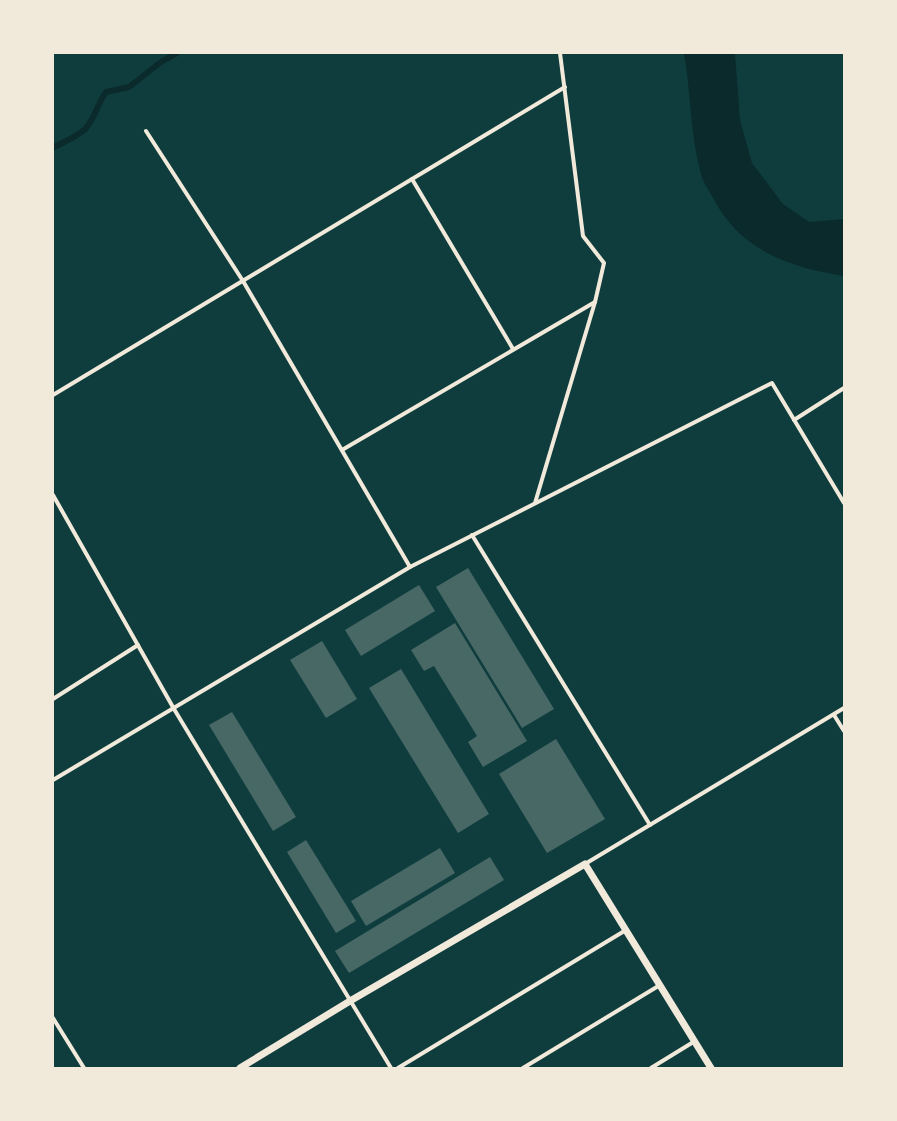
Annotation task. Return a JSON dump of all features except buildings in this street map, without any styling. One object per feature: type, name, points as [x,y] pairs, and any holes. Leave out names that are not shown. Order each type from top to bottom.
[{"type":"street","points":[[535,504],[596,302],[604,263],[583,236],[560,53]]},
{"type":"street","points":[[53,395],[565,87]]},
{"type":"street","points":[[146,131],[243,281],[410,567]]},
{"type":"street","points":[[412,179],[513,349]]},
{"type":"street","points":[[342,450],[596,302]]},
{"type":"street","points":[[53,780],[410,567],[772,383],[844,502]]},
{"type":"street","points":[[794,420],[844,388]]},
{"type":"street","points":[[53,496],[174,709],[391,1068]]},
{"type":"street","points":[[472,535],[650,825]]},
{"type":"street","points":[[53,699],[138,645]]},
{"type":"street","points":[[240,1068],[350,1001],[585,864],[844,708]]},
{"type":"street","points":[[834,715],[844,731]]},
{"type":"street","points":[[585,864],[711,1068]]},
{"type":"street","points":[[398,1068],[626,930]]},
{"type":"street","points":[[523,1068],[660,985]]},
{"type":"street","points":[[53,1018],[84,1068]]},
{"type":"street","points":[[651,1068],[695,1041]]},
{"type":"water","points":[[684,53],[735,53],[740,120],[752,163],[783,204],[809,222],[844,219],[844,276],[804,267],[767,253],[751,243],[736,230],[723,215],[703,180],[697,159]]},
{"type":"waterway","points":[[53,148],[86,128],[106,92],[129,87],[161,62],[177,53]]}]
